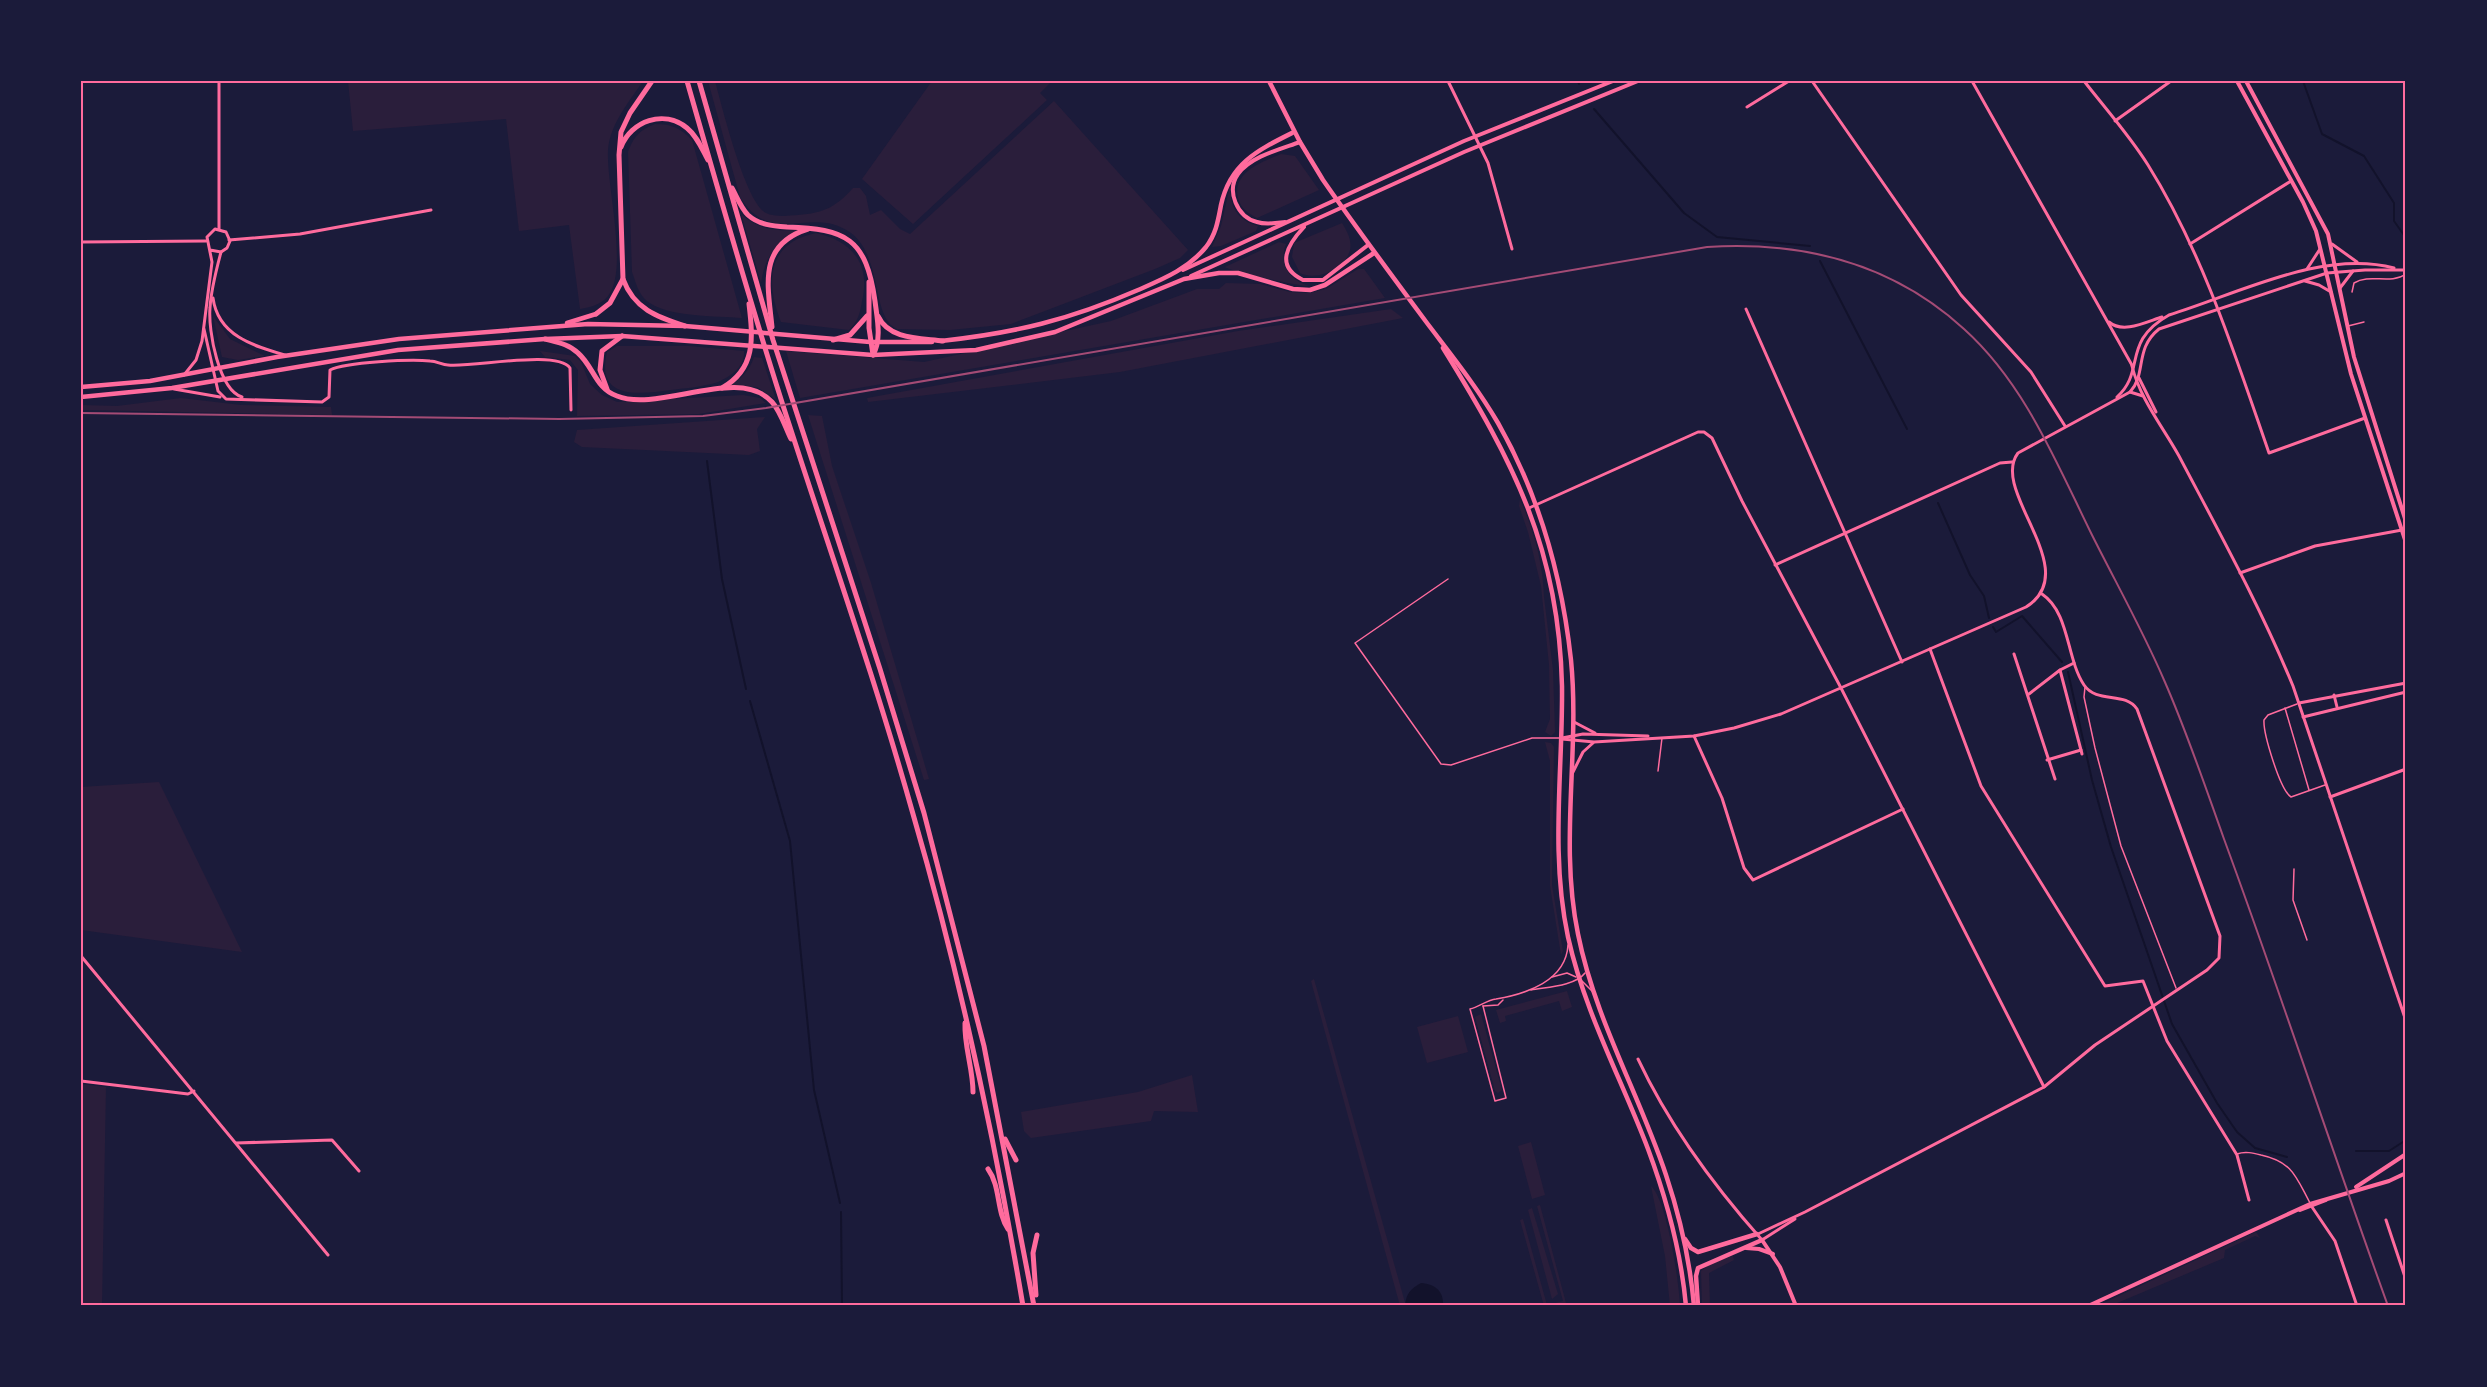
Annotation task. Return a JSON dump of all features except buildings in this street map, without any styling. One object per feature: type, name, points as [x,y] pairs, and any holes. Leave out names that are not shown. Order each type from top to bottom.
[{"type":"highway","points":[[652,81],[624,122],[619,140],[623,279],[630,294],[647,312],[685,326]]},
{"type":"highway","points":[[687,81],[753,318],[782,402],[786,423]]},
{"type":"highway","points":[[699,81],[779,360],[880,669],[924,813],[956,930],[1002,1136],[1035,1306]]},
{"type":"highway","points":[[619,155],[626,137],[640,124],[658,118],[668,119],[678,122],[693,134],[713,171]]},
{"type":"highway","points":[[726,176],[743,210],[756,221],[777,226],[835,231],[861,252],[869,273],[877,313],[877,343],[873,355]]},
{"type":"highway","points":[[769,320],[767,280],[773,256],[790,237],[814,228]]},
{"type":"highway","points":[[869,273],[868,315],[873,355]]},
{"type":"highway","points":[[596,314],[616,296],[623,279]]},
{"type":"highway","points":[[877,313],[885,327],[896,334],[943,341]]},
{"type":"highway","points":[[833,340],[850,335],[868,315]]},
{"type":"highway","points":[[719,389],[740,374],[750,357],[753,318]]},
{"type":"highway","points":[[610,393],[601,378],[600,356],[605,346],[622,336]]},
{"type":"highway","points":[[544,339],[562,344],[579,353],[597,382],[610,393],[633,399],[719,389],[750,389],[762,393],[774,404],[786,423],[800,457],[894,746],[966,1015],[1011,1233],[1023,1306]]},
{"type":"highway","points":[[966,1015],[965,1037],[973,1074],[973,1092]]},
{"type":"highway","points":[[1002,1136],[1016,1160]]},
{"type":"highway","points":[[988,1169],[995,1182],[1002,1219],[1011,1233]]},
{"type":"highway","points":[[1035,1306],[1033,1252],[1037,1235]]},
{"type":"main road","points":[[1269,81],[1294,132],[1323,180],[1368,245],[1470,379],[1495,418],[1536,505],[1563,606],[1571,665],[1573,721],[1571,896],[1587,969],[1595,994],[1666,1174],[1683,1234],[1696,1306]]},
{"type":"main road","points":[[81,387],[182,376],[286,356],[399,339],[556,326],[621,324],[685,326],[877,343],[943,341],[999,335],[1054,322],[1104,304],[1180,271],[1201,253],[1213,238],[1226,186],[1234,170],[1246,159],[1294,132]]},
{"type":"main road","points":[[81,397],[172,388],[398,350],[544,339],[622,336],[873,355],[976,350],[1055,332],[1184,279],[1219,273],[1238,273],[1293,289],[1311,290],[1325,285],[1374,253]]},
{"type":"main road","points":[[556,326],[596,314]]},
{"type":"main road","points":[[1431,328],[1497,436],[1529,508],[1542,549],[1555,611],[1562,677],[1558,862],[1568,936],[1594,1023],[1662,1188],[1678,1251],[1686,1306]]},
{"type":"main road","points":[[1683,1234],[1691,1248],[1698,1252],[1757,1234]]},
{"type":"main road","points":[[1696,1306],[1698,1268],[1762,1240]]},
{"type":"street","points":[[219,81],[219,229]]},
{"type":"street","points":[[1448,81],[1491,170],[1512,249]]},
{"type":"street","points":[[1180,271],[1476,136],[1613,81]]},
{"type":"street","points":[[1184,279],[1480,146],[1638,81]]},
{"type":"street","points":[[1747,107],[1789,81]]},
{"type":"street","points":[[1812,81],[1964,299],[1996,331],[2031,372],[2066,426]]},
{"type":"street","points":[[1972,81],[2138,376],[2145,394],[2268,628],[2299,703],[2406,1021]]},
{"type":"street","points":[[2084,81],[2147,164],[2190,244],[2217,308],[2269,453],[2365,418]]},
{"type":"street","points":[[2115,121],[2171,81]]},
{"type":"street","points":[[2237,81],[2311,218],[2321,248],[2365,418],[2406,543]]},
{"type":"street","points":[[2246,81],[2319,212],[2332,244],[2347,326],[2364,392],[2406,522]]},
{"type":"street","points":[[1289,222],[1268,224],[1251,220],[1239,210],[1233,188],[1238,174],[1250,164],[1300,142]]},
{"type":"street","points":[[2190,244],[2291,181]]},
{"type":"street","points":[[229,240],[300,234],[431,210]]},
{"type":"street","points":[[1306,224],[1288,245],[1286,258],[1289,269],[1303,280],[1323,280],[1368,245]]},
{"type":"street","points":[[206,241],[212,231],[219,229],[226,232],[229,240],[227,248],[221,252],[212,293],[210,322],[224,379],[231,392],[244,398]]},
{"type":"street","points":[[81,242],[206,241]]},
{"type":"street","points":[[182,376],[196,360],[204,329],[205,301],[212,268],[210,250],[206,241]]},
{"type":"street","points":[[2332,244],[2359,263]]},
{"type":"street","points":[[2306,271],[2321,248]]},
{"type":"street","points":[[210,250],[221,252]]},
{"type":"street","points":[[2105,318],[2114,326],[2125,328],[2306,271],[2336,264],[2359,263],[2405,272]]},
{"type":"street","points":[[2340,288],[2354,271]]},
{"type":"street","points":[[2130,393],[2137,384],[2143,350],[2155,332],[2168,325],[2327,273],[2405,272]]},
{"type":"street","points":[[2303,281],[2319,285],[2331,292]]},
{"type":"street","points":[[212,293],[216,312],[229,330],[255,347],[286,356]]},
{"type":"street","points":[[1746,309],[1902,662]]},
{"type":"street","points":[[2127,389],[2137,349],[2146,333],[2169,315]]},
{"type":"street","points":[[204,329],[214,381],[222,397]]},
{"type":"street","points":[[172,388],[222,397],[326,401],[330,370],[360,364],[427,360],[449,366],[547,360],[564,363],[570,368],[571,410]]},
{"type":"street","points":[[2132,366],[2137,384],[2145,394]]},
{"type":"street","points":[[2113,400],[2137,384]]},
{"type":"street","points":[[1573,738],[1594,742],[1694,736],[1739,727],[1781,714],[2026,607],[2042,594],[2045,583],[2045,566],[2013,476],[2013,462],[2018,453],[2113,400],[2130,393],[2145,394]]},
{"type":"street","points":[[1529,508],[1698,432],[1704,432],[1716,444],[1775,565],[1841,688],[2044,1087]]},
{"type":"street","points":[[1775,565],[1845,531],[2000,463],[2013,462]]},
{"type":"street","points":[[2241,573],[2315,546],[2402,530]]},
{"type":"street","points":[[1757,1234],[1805,1212],[2044,1087],[2095,1045],[2215,964],[2221,950],[2220,936],[2137,709],[2128,701],[2097,695],[2085,687],[2074,663],[2058,615],[2052,603],[2042,594]]},
{"type":"street","points":[[1930,649],[1981,786],[2105,986],[2142,981],[2167,1041],[2237,1155],[2249,1200]]},
{"type":"street","points":[[2014,654],[2029,694],[2047,760],[2055,778]]},
{"type":"street","points":[[2029,694],[2060,670],[2074,663]]},
{"type":"street","points":[[2047,760],[2082,752],[2060,670]]},
{"type":"street","points":[[2299,703],[2406,683]]},
{"type":"street","points":[[2303,717],[2406,692]]},
{"type":"street","points":[[2334,696],[2337,707]]},
{"type":"street","points":[[1573,721],[1584,729],[1599,734]]},
{"type":"street","points":[[1560,738],[1599,734],[1662,737]]},
{"type":"street","points":[[1694,736],[1722,798],[1744,868],[1753,880],[1903,809]]},
{"type":"street","points":[[1571,776],[1583,752],[1594,742]]},
{"type":"street","points":[[2330,797],[2406,768]]},
{"type":"street","points":[[81,956],[328,1255]]},
{"type":"street","points":[[1638,1059],[1657,1097],[1714,1181],[1773,1254],[1796,1306]]},
{"type":"street","points":[[81,1081],[188,1094],[194,1091]]},
{"type":"street","points":[[236,1143],[332,1140],[359,1171]]},
{"type":"street","points":[[2353,1189],[2406,1154]]},
{"type":"street","points":[[2088,1306],[2311,1205],[2353,1189],[2389,1181],[2406,1173]]},
{"type":"street","points":[[2311,1205],[2335,1241],[2357,1306]]},
{"type":"street","points":[[1762,1240],[1805,1212]]},
{"type":"street","points":[[2386,1220],[2406,1280]]},
{"type":"street","points":[[1739,1249],[1759,1249],[1773,1254]]},
{"type":"lane","points":[[2352,292],[2354,283],[2363,279],[2396,280],[2405,272]]},
{"type":"lane","points":[[2347,326],[2364,322]]},
{"type":"lane","points":[[1448,579],[1354,643],[1441,764],[1451,765],[1532,738],[1560,738]]},
{"type":"lane","points":[[2085,687],[2084,697],[2121,846],[2176,989]]},
{"type":"lane","points":[[2299,703],[2265,717],[2264,728],[2285,792],[2291,797],[2325,785]]},
{"type":"lane","points":[[2285,708],[2310,791]]},
{"type":"lane","points":[[1658,771],[1662,737]]},
{"type":"lane","points":[[2294,869],[2293,900],[2307,940]]},
{"type":"lane","points":[[1527,991],[1551,977],[1562,967],[1566,957],[1568,936]]},
{"type":"lane","points":[[1483,1006],[1496,999],[1504,999],[1527,991],[1579,979],[1587,969]]},
{"type":"lane","points":[[1551,977],[1567,973],[1579,979],[1595,994]]},
{"type":"lane","points":[[1483,1006],[1506,1098],[1495,1101],[1470,1009],[1483,1006],[1498,1005],[1504,999]]},
{"type":"lane","points":[[2237,1155],[2247,1152],[2284,1162],[2290,1167],[2311,1205]]},
{"type":"shaded area","points":[[348,81],[643,81],[612,131],[608,150],[617,267],[614,284],[608,296],[599,304],[580,309],[569,225],[519,231],[506,119],[353,131]]},
{"type":"shaded area","points":[[708,81],[715,81],[742,173],[758,205],[766,213],[790,216],[822,211],[841,200],[853,188],[860,188],[866,196],[870,215],[881,210],[900,229],[910,234],[1054,101],[1188,250],[1180,258],[1155,269],[1011,324],[950,330],[897,329],[889,323],[883,313],[868,257],[861,244],[851,233],[836,225],[821,222],[779,224],[765,220],[752,212],[740,197]]},
{"type":"shaded area","points":[[932,81],[1052,81],[1040,93],[1047,100],[913,224],[862,179]]},
{"type":"shaded area","points":[[655,124],[675,128],[684,132],[692,140],[742,318],[679,313],[656,306],[641,295],[632,272],[628,152],[638,134]]},
{"type":"shaded area","points":[[1281,154],[1295,156],[1319,190],[1257,218],[1245,210],[1239,202],[1237,189],[1240,181],[1250,169]]},
{"type":"shaded area","points":[[1230,186],[1231,200],[1236,212],[1245,220],[1258,226],[1256,231],[1221,246],[1212,247],[1221,226]]},
{"type":"shaded area","points":[[741,214],[754,223],[768,228],[798,230],[783,240],[772,252],[765,266],[761,283]]},
{"type":"shaded area","points":[[1342,223],[1349,236],[1350,250],[1342,263],[1322,275],[1300,273],[1292,257],[1294,243]]},
{"type":"shaded area","points":[[816,233],[849,248],[861,265],[864,288],[861,306],[857,320],[849,330],[781,322],[773,293],[774,266],[779,255],[788,246],[800,238]]},
{"type":"shaded area","points":[[1279,242],[1286,244],[1284,259],[1287,271],[1296,280],[1309,286],[1225,267]]},
{"type":"shaded area","points":[[1358,269],[1364,269],[1385,298],[800,398],[786,351],[924,362],[1111,321],[1197,289],[1219,289],[1226,283],[1260,284],[1290,292],[1309,293],[1326,289]]},
{"type":"shaded area","points":[[1391,309],[1403,318],[1120,372],[868,402],[867,398],[1238,331]]},
{"type":"shaded area","points":[[213,316],[230,339],[265,356],[238,360],[222,357]]},
{"type":"shaded area","points":[[617,346],[689,346],[744,351],[744,357],[736,370],[718,382],[689,388],[634,393],[614,387],[608,379],[605,368],[607,352]]},
{"type":"shaded area","points":[[540,351],[575,356],[581,362],[590,384],[602,395],[617,402],[743,395],[760,398],[766,403],[699,414],[577,416],[578,370],[570,360],[545,357]]},
{"type":"shaded area","points":[[754,357],[762,358],[776,400],[757,387],[730,386],[745,374]]},
{"type":"shaded area","points":[[181,398],[241,405],[331,407],[332,415],[81,410],[81,405],[117,406]]},
{"type":"shaded area","points":[[808,415],[822,416],[832,466],[871,583],[929,779],[924,780]]},
{"type":"shaded area","points":[[765,417],[757,429],[760,451],[749,455],[582,447],[574,442],[577,430]]},
{"type":"shaded area","points":[[1520,499],[1530,523],[1542,572],[1553,670],[1555,732],[1551,736],[1545,732],[1550,719],[1549,665],[1541,586],[1519,506]]},
{"type":"shaded area","points":[[1545,742],[1551,743],[1554,747],[1552,885],[1563,951],[1561,955],[1550,886],[1550,761]]},
{"type":"shaded area","points":[[159,782],[242,952],[81,930],[81,787]]},
{"type":"shaded area","points":[[1314,979],[1406,1306],[1400,1306],[1311,981]]},
{"type":"shaded area","points":[[1567,991],[1572,1007],[1562,1011],[1559,1001],[1505,1016],[1506,1021],[1500,1023],[1496,1010]]},
{"type":"shaded area","points":[[1481,1014],[1502,1090],[1498,1093],[1495,1091],[1475,1017]]},
{"type":"shaded area","points":[[1458,1016],[1468,1052],[1427,1063],[1417,1027]]},
{"type":"shaded area","points":[[1192,1075],[1198,1112],[1154,1111],[1151,1121],[1031,1138],[1024,1131],[1021,1112],[1138,1092]]},
{"type":"shaded area","points":[[81,1084],[106,1087],[102,1306],[81,1306]]},
{"type":"shaded area","points":[[1531,1142],[1545,1195],[1532,1199],[1518,1146]]},
{"type":"shaded area","points":[[1651,1186],[1657,1194],[1667,1224],[1675,1261],[1680,1306],[1670,1306],[1665,1256]]},
{"type":"shaded area","points":[[1540,1205],[1566,1303],[1544,1306],[1520,1220],[1523,1219],[1547,1305],[1563,1301],[1537,1206]]},
{"type":"shaded area","points":[[1532,1208],[1558,1294],[1552,1299],[1528,1210]]},
{"type":"shaded area","points":[[2256,1232],[2260,1238],[2255,1236],[2225,1250],[2224,1258],[2110,1306],[2097,1306]]},
{"type":"shaded area","points":[[1733,1256],[1734,1260],[1709,1273],[1710,1306],[1702,1306],[1701,1271],[1712,1263]]},
{"type":"shaded area","points":[[1421,1283],[1438,1289],[1442,1296],[1443,1306],[1405,1306],[1409,1292]]},
{"type":"waterway","points":[[2303,81],[2322,134],[2364,156],[2394,203],[2394,221],[2406,238]]},
{"type":"waterway","points":[[1594,109],[1684,213],[1717,237],[1810,246]]},
{"type":"waterway","points":[[1820,261],[1907,429]]},
{"type":"waterway","points":[[707,461],[722,579],[746,689]]},
{"type":"waterway","points":[[1938,503],[1970,575],[1984,596],[1989,618]]},
{"type":"waterway","points":[[1993,627],[1996,632],[2022,616],[2062,662]]},
{"type":"waterway","points":[[2068,672],[2092,780],[2111,847],[2172,1024],[2217,1103],[2237,1132],[2255,1148],[2287,1157]]},
{"type":"waterway","points":[[750,701],[790,841],[814,1090],[840,1203]]},
{"type":"waterway","points":[[2356,1151],[2389,1151],[2406,1140]]},
{"type":"waterway","points":[[841,1212],[842,1306]]},
{"type":"railway","points":[[81,413],[559,419],[703,416],[766,408],[1707,247],[1777,248],[1811,253],[1876,272],[1936,306],[1964,329],[2005,374],[2052,452],[2138,625],[2156,662],[2196,759],[2388,1306]]}]
